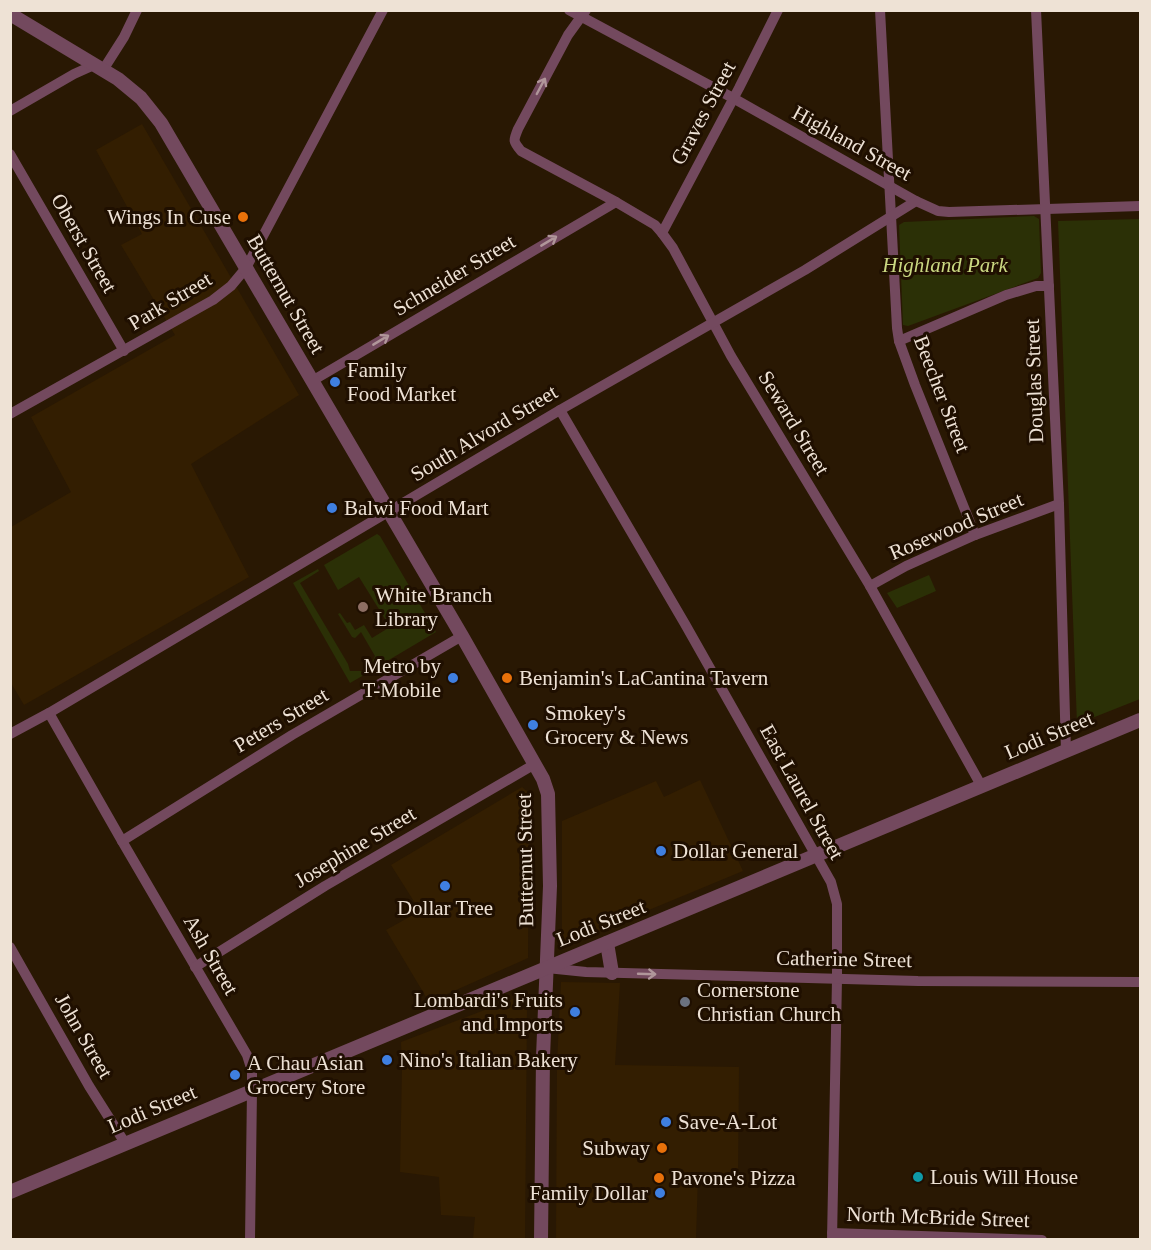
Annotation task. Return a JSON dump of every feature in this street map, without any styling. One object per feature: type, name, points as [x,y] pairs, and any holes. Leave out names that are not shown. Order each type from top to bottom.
[{"type":"street","points":[[10,111],[74,74],[98,68],[124,37],[137,10]]},
{"type":"street","name":"Park Street","points":[[10,414],[213,300],[231,286],[246,268],[383,10]]},
{"type":"street","name":"Highland Street","points":[[569,10],[584,14],[890,187],[938,211],[1140,206]]},
{"type":"street","name":"Graves Street","points":[[662,233],[778,10]]},
{"type":"street","name":"Beecher Street","points":[[880,10],[899,341],[975,535]]},
{"type":"street","name":"Douglas Street","points":[[1036,10],[1059,504],[1066,751]]},
{"type":"street","name":"Butternut Street","points":[[10,14],[118,79],[141,98],[161,123],[462,636],[543,779],[548,794],[550,886],[543,1057],[541,1239]]},
{"type":"street","name":"Seward Street","points":[[584,14],[568,35],[514,138],[515,142],[521,151],[616,202],[655,225],[662,233],[731,356],[870,586],[982,787]]},
{"type":"street","name":"Oberst Street","points":[[10,154],[124,351]]},
{"type":"street","name":"South Alvord Street","points":[[10,734],[389,513],[560,410],[805,270],[916,201]]},
{"type":"street","name":"Schneider Street","points":[[312,381],[616,202]]},
{"type":"street","points":[[899,341],[1006,295],[1036,286],[1049,286]]},
{"type":"street","name":"East Laurel Street","points":[[560,410],[685,624],[831,882],[837,904],[832,1236]]},
{"type":"street","name":"Rosewood Street","points":[[870,586],[906,566],[975,535],[1059,504]]},
{"type":"street","name":"Peters Street","points":[[122,842],[292,735],[462,636]]},
{"type":"street","name":"Ash Street","points":[[49,713],[247,1055],[252,1071],[250,1239]]},
{"type":"street","name":"Lodi Street","points":[[10,1192],[1140,720]]},
{"type":"street","name":"Josephine Street","points":[[195,967],[326,886],[536,764]]},
{"type":"street","points":[[607,943],[612,973]]},
{"type":"street","name":"John Street","points":[[10,947],[89,1086],[125,1143]]},
{"type":"street","name":"Catherine Street","points":[[547,968],[612,973],[837,979],[1140,982]]},
{"type":"street","name":"North McBride Street","points":[[832,1236],[1042,1239]]},
{"type":"shaded area","points":[[142,124],[299,395],[191,464],[249,577],[24,705],[11,683],[11,527],[71,492],[31,417],[175,335],[121,245],[142,234],[96,150]]},
{"type":"shaded area","points":[[700,780],[743,871],[562,946],[562,821],[656,781],[664,797]]},
{"type":"shaded area","points":[[522,787],[529,793],[528,958],[429,1002],[386,930],[420,911],[391,865]]},
{"type":"shaded area","points":[[561,982],[620,983],[615,1065],[739,1067],[738,1176],[698,1175],[696,1239],[556,1239],[557,1063]]},
{"type":"shaded area","points":[[516,998],[527,1008],[525,1239],[473,1239],[475,1217],[441,1215],[439,1177],[400,1172],[401,1042]]},
{"type":"green space","name":"Highland Park","points":[[1034,216],[1039,219],[1041,273],[1038,278],[908,326],[903,325],[899,225],[904,222]]},
{"type":"green space","points":[[1140,219],[1140,699],[1077,724],[1058,221]]},
{"type":"green space","points":[[377,534],[436,632],[372,670],[370,666],[375,656],[361,632],[355,638],[352,637],[338,614],[340,613],[347,623],[350,622],[355,630],[364,625],[372,638],[390,627],[359,577],[338,590],[324,565]]},
{"type":"green space","points":[[318,569],[319,571],[300,583],[350,671],[362,671],[364,675],[350,683],[293,583]]},
{"type":"green space","points":[[929,575],[936,591],[897,608],[887,593]]},
{"type":"place","name":"Wings In Cuse","points":[[243,217]]},
{"type":"place","name":"Family Food Market","points":[[335,382]]},
{"type":"place","name":"Balwi Food Mart","points":[[332,508]]},
{"type":"place","name":"White Branch Library","points":[[363,607]]},
{"type":"place","name":"Metro by T-Mobile","points":[[453,678]]},
{"type":"place","name":"Benjamin's LaCantina Tavern","points":[[507,678]]},
{"type":"place","name":"Smokey's Grocery & News","points":[[533,725]]},
{"type":"place","name":"Dollar General","points":[[661,851]]},
{"type":"place","name":"Dollar Tree","points":[[445,886]]},
{"type":"place","name":"Cornerstone Christian Church","points":[[685,1002]]},
{"type":"place","name":"Lombardi's Fruits and Imports","points":[[575,1012]]},
{"type":"place","name":"Nino's Italian Bakery","points":[[387,1060]]},
{"type":"place","name":"A Chau Asian Grocery Store","points":[[235,1075]]},
{"type":"place","name":"Save-A-Lot","points":[[666,1122]]},
{"type":"place","name":"Subway","points":[[662,1148]]},
{"type":"place","name":"Louis Will House","points":[[918,1177]]},
{"type":"place","name":"Pavone's Pizza","points":[[659,1178]]},
{"type":"place","name":"Family Dollar","points":[[660,1193]]}]
